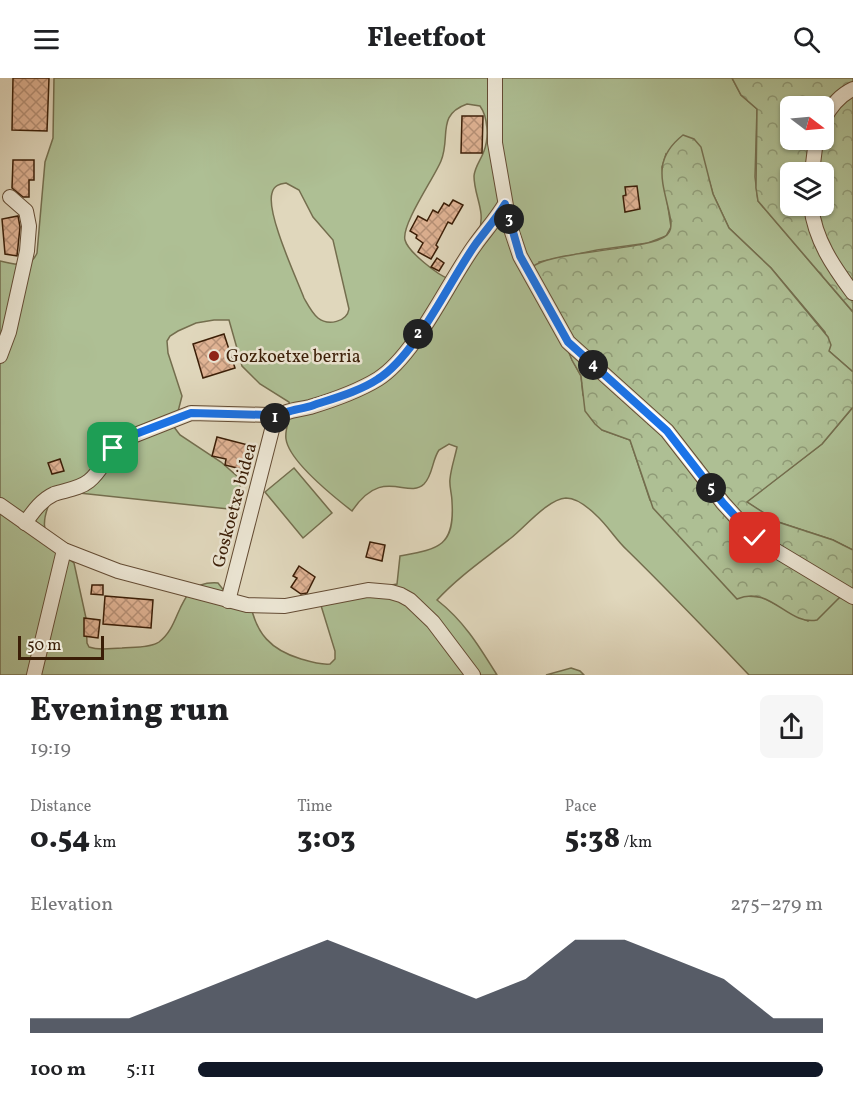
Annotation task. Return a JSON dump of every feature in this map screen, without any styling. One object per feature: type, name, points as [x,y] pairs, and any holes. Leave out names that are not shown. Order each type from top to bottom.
[{"type":"street","points":[[495,78],[495,143],[505,204],[520,256],[568,342],[667,431],[723,503],[755,538],[853,597]]},
{"type":"street","points":[[834,105],[853,88]]},
{"type":"street","points":[[0,356],[9,332],[27,251],[26,211],[10,197]]},
{"type":"street","name":"Goskoetxe bidea","points":[[228,601],[275,418],[282,413],[312,406],[352,391],[378,379],[396,364],[505,204]]},
{"type":"street","points":[[812,216],[821,245],[831,264],[853,293]]},
{"type":"street","name":"Goskoetxe bidea","points":[[25,523],[40,503],[52,495],[71,490],[91,479],[117,444],[125,438],[191,413],[270,415],[275,418]]},
{"type":"street","points":[[0,505],[64,550],[118,571],[228,601],[247,605],[285,606],[368,590],[391,592],[410,600],[426,615],[473,675]]},
{"type":"street","points":[[34,675],[64,550]]},
{"type":"green space","points":[[54,78],[732,78],[741,95],[757,109],[755,177],[758,201],[853,312],[853,372],[829,351],[825,332],[771,268],[729,228],[709,180],[666,154],[662,167],[671,227],[666,236],[648,243],[597,250],[539,262],[572,360],[581,376],[583,395],[602,430],[630,440],[650,500],[745,596],[762,597],[808,621],[840,597],[853,596],[853,675],[749,675],[623,546],[594,513],[579,502],[566,498],[544,508],[511,538],[463,575],[437,600],[463,625],[497,675],[0,675],[0,261],[26,264],[37,253],[45,162],[53,138]],"holes":[[[467,104],[480,106],[487,128],[486,146],[474,176],[481,224],[473,244],[449,279],[417,257],[407,245],[405,233],[441,161],[446,128],[451,114]],[[286,183],[299,190],[313,217],[333,240],[349,309],[341,320],[327,322],[318,318],[304,298],[273,215],[272,193],[279,184]],[[229,320],[242,366],[260,384],[289,402],[286,439],[295,458],[313,478],[352,511],[363,497],[384,486],[417,488],[424,484],[439,450],[449,444],[457,447],[450,479],[452,517],[447,537],[434,548],[400,556],[397,584],[319,599],[335,651],[335,659],[330,664],[319,664],[281,651],[261,632],[250,602],[225,592],[218,583],[204,584],[194,588],[187,596],[167,634],[155,644],[101,649],[89,647],[87,643],[86,618],[74,563],[52,544],[45,530],[44,522],[50,502],[79,493],[238,510],[241,490],[238,477],[221,462],[180,435],[174,427],[182,396],[168,353],[167,341],[178,331],[196,323]]]},
{"type":"green space","points":[[732,78],[853,78],[853,312],[758,201],[756,188],[757,109],[741,95]]},
{"type":"green space","points":[[683,135],[694,139],[701,147],[713,194],[729,228],[771,268],[828,337],[831,345],[829,351],[853,372],[853,407],[822,444],[747,502],[778,522],[833,540],[853,550],[853,596],[840,597],[817,620],[797,617],[760,597],[749,596],[737,599],[653,508],[630,440],[602,430],[585,411],[581,376],[533,268],[548,260],[644,244],[667,235],[671,222],[663,186],[663,165],[672,145]]},
{"type":"green space","points":[[853,407],[853,550],[833,540],[778,522],[746,502],[822,444]]},
{"type":"green space","points":[[294,468],[332,513],[303,538],[265,492]]},
{"type":"green space","points":[[571,668],[584,675],[546,675]]},
{"type":"building","points":[[13,78],[49,78],[47,131],[12,130]]},
{"type":"building","points":[[462,116],[483,116],[482,153],[461,153]]},
{"type":"building","points":[[13,160],[34,160],[34,180],[29,180],[29,197],[23,197],[12,188]]},
{"type":"building","points":[[637,186],[640,209],[625,212],[623,196],[626,195],[625,187]]},
{"type":"building","points":[[453,200],[463,205],[452,224],[448,222],[431,259],[418,252],[423,243],[416,238],[417,235],[410,231],[418,216],[427,221],[433,210],[438,213],[444,203],[449,206]]},
{"type":"building","points":[[18,216],[20,227],[17,256],[5,254],[2,219]]},
{"type":"building","points":[[437,258],[444,263],[439,271],[431,267]]},
{"type":"building","name":"Gozkoetxe berria","points":[[224,334],[235,368],[203,378],[193,344]]},
{"type":"building","points":[[217,437],[248,445],[241,469],[225,465],[226,459],[212,456]]},
{"type":"building","points":[[60,459],[64,471],[52,474],[48,463]]},
{"type":"building","points":[[370,542],[385,545],[382,561],[366,557]]},
{"type":"building","points":[[299,566],[315,577],[307,593],[301,594],[291,587],[297,578],[293,576]]},
{"type":"building","points":[[92,585],[103,585],[103,595],[91,594]]},
{"type":"building","points":[[105,596],[153,600],[151,628],[103,624]]},
{"type":"building","points":[[84,618],[100,620],[98,638],[84,636]]},
{"type":"place","name":"Gozkoetxe berria","points":[[214,356]]},
{"type":"route","points":[[113,448],[125,438],[191,413],[270,415],[275,418],[282,413],[312,406],[378,379],[396,364],[505,204],[520,256],[568,342],[667,431],[723,503],[755,538]]}]
